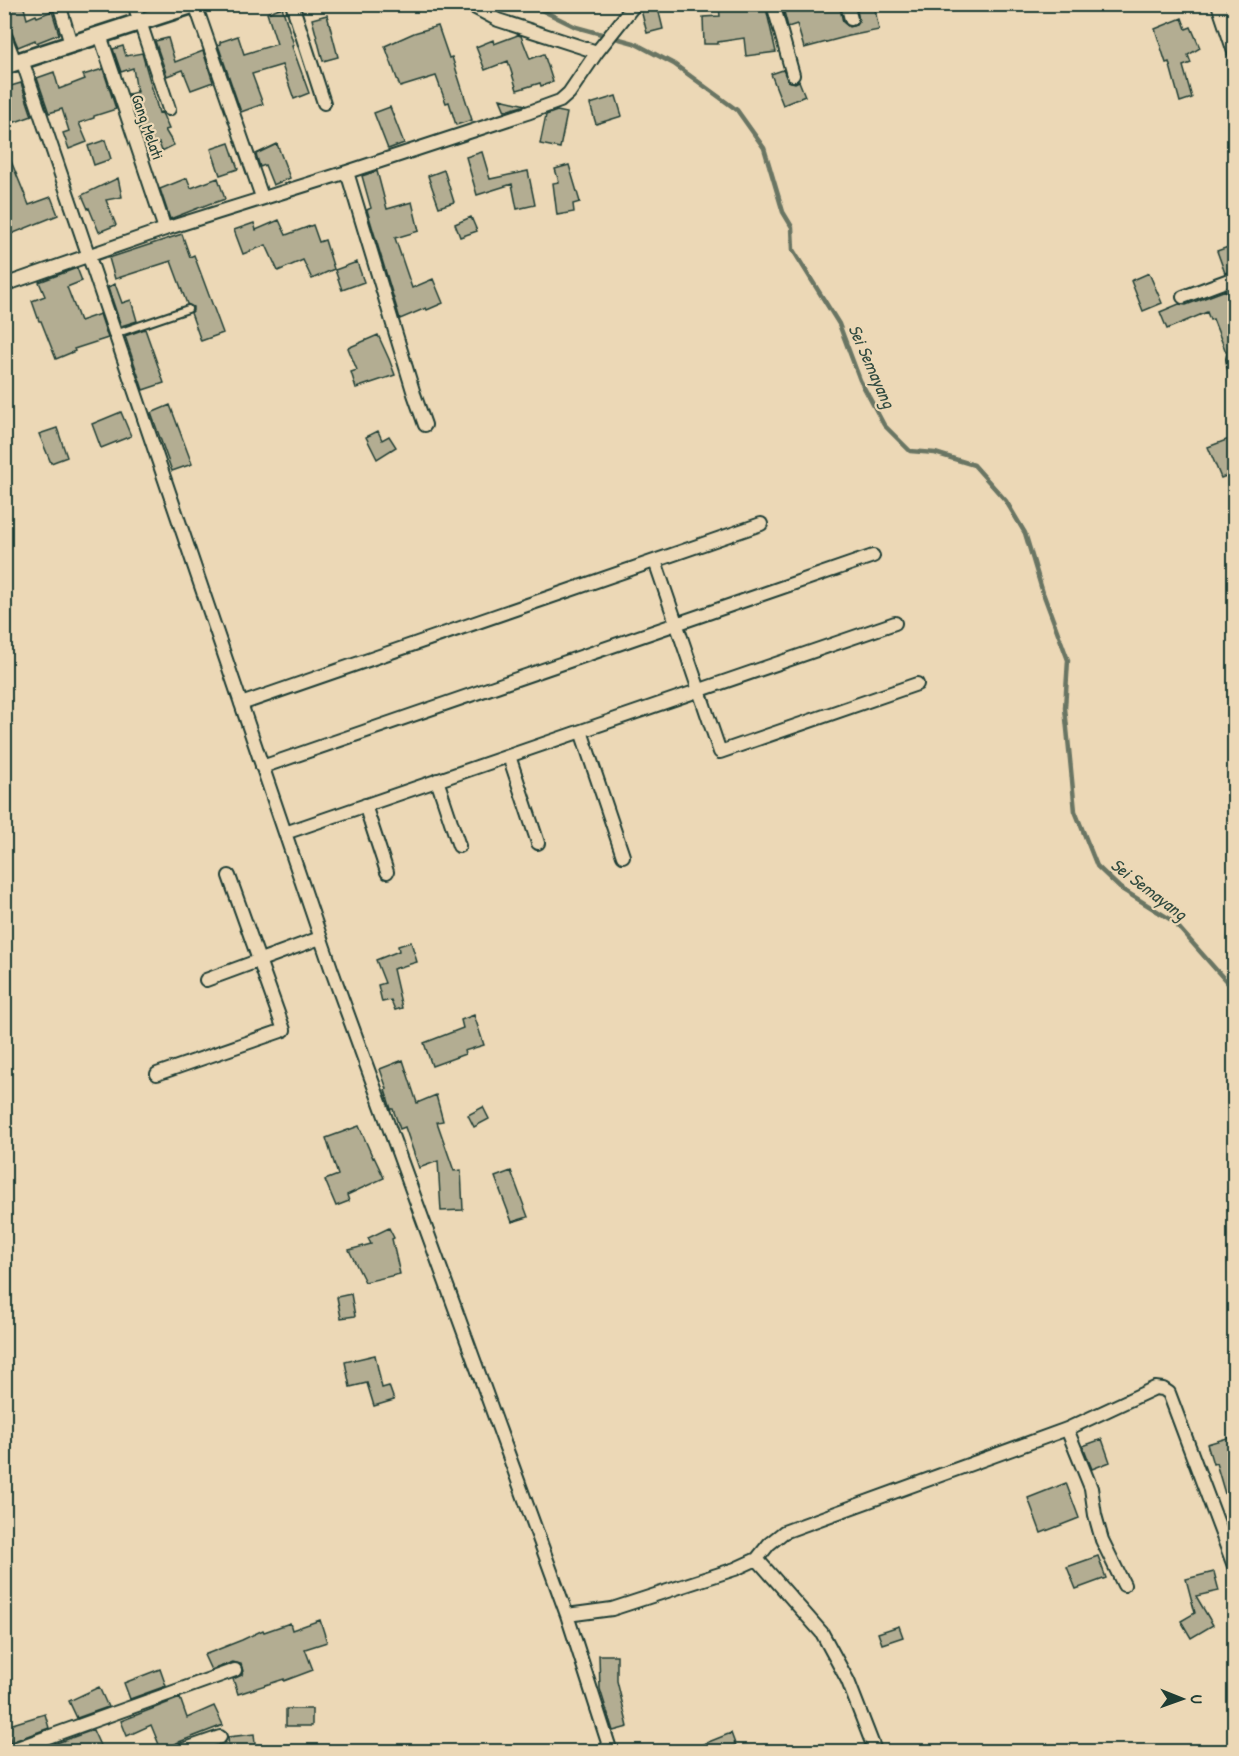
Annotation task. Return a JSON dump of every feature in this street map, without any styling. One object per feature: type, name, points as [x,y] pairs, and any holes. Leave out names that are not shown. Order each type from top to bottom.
[{"type":"main road","points":[[14,63],[195,4]]},
{"type":"street","points":[[59,4],[71,44]]},
{"type":"street","points":[[134,4],[169,109]]},
{"type":"street","points":[[195,4],[262,198]]},
{"type":"street","points":[[292,4],[324,103]]},
{"type":"street","points":[[468,4],[498,20],[601,48]]},
{"type":"street","points":[[4,285],[165,229],[347,172],[560,101],[569,93],[634,4]]},
{"type":"street","points":[[773,4],[793,75]]},
{"type":"street","points":[[847,4],[851,19]]},
{"type":"street","points":[[1218,4],[1234,52]]},
{"type":"street","points":[[4,34],[88,255],[320,938],[569,1620],[611,1752]]},
{"type":"street","name":"Gang Melati","points":[[100,35],[165,229]]},
{"type":"street","points":[[347,172],[425,425]]},
{"type":"street","points":[[1183,297],[1234,279]]},
{"type":"street","points":[[1234,355],[1234,366]]},
{"type":"street","points":[[241,704],[761,524]]},
{"type":"street","points":[[262,767],[873,556]]},
{"type":"street","points":[[655,561],[720,752],[917,684]]},
{"type":"street","points":[[285,833],[895,623]]},
{"type":"street","points":[[581,731],[623,856]]},
{"type":"street","points":[[508,756],[538,843]]},
{"type":"street","points":[[437,780],[459,846]]},
{"type":"street","points":[[365,805],[387,872]]},
{"type":"street","points":[[157,1074],[284,1029],[229,876]]},
{"type":"street","points":[[206,980],[320,938]]},
{"type":"street","points":[[569,1620],[612,1609],[735,1569],[757,1559],[769,1544],[784,1532],[1067,1429],[1155,1388],[1164,1389],[1169,1393],[1234,1566]]},
{"type":"street","points":[[1067,1429],[1091,1488],[1102,1540],[1124,1585]]},
{"type":"street","points":[[757,1559],[822,1633],[848,1681],[874,1748]]},
{"type":"street","points":[[6,1752],[235,1670]]},
{"type":"street","points":[[177,1752],[220,1737]]},
{"type":"lane","points":[[115,334],[188,309]]},
{"type":"building","points":[[4,4],[23,4],[27,19],[52,11],[59,34],[18,47],[4,14]]},
{"type":"building","points":[[643,4],[657,4],[663,29],[647,33],[641,10]]},
{"type":"building","points":[[765,4],[776,52],[746,56],[744,38],[718,42],[718,44],[704,44],[703,17],[720,16],[719,7]]},
{"type":"building","points":[[782,4],[839,4],[843,22],[849,27],[856,25],[859,21],[856,4],[874,4],[879,30],[804,48],[797,24],[788,27]]},
{"type":"building","points":[[282,7],[294,45],[292,46],[309,93],[294,99],[282,65],[252,74],[263,104],[241,112],[218,45],[220,42],[238,36],[244,54],[277,44],[267,13]]},
{"type":"building","points":[[327,15],[338,57],[323,61],[312,19]]},
{"type":"building","points":[[1182,18],[1186,29],[1191,27],[1200,48],[1188,55],[1191,63],[1183,66],[1192,98],[1180,102],[1169,62],[1166,63],[1155,29]]},
{"type":"building","points":[[438,26],[449,58],[452,57],[472,120],[456,125],[449,102],[446,103],[436,76],[400,87],[385,46],[414,33]]},
{"type":"building","points":[[518,35],[521,36],[530,59],[544,54],[553,82],[541,86],[540,83],[517,90],[508,61],[485,70],[476,47],[493,40],[494,44]]},
{"type":"building","points":[[168,38],[175,62],[203,51],[213,82],[191,90],[183,70],[167,76],[155,41]]},
{"type":"building","points":[[123,46],[126,56],[142,53],[159,113],[163,115],[169,129],[165,130],[174,145],[162,151],[159,143],[146,147],[129,94],[137,92],[133,68],[121,72],[113,49]]},
{"type":"building","points":[[103,69],[116,109],[79,123],[87,142],[69,149],[63,133],[69,131],[62,109],[49,113],[37,78],[54,72],[59,89],[85,79],[83,75]]},
{"type":"building","points":[[783,70],[788,81],[795,83],[799,81],[805,96],[783,105],[771,74]]},
{"type":"building","points":[[21,83],[32,116],[4,126],[4,88]]},
{"type":"building","points":[[616,96],[622,116],[596,124],[590,104]]},
{"type":"building","points":[[500,99],[526,105],[505,111]]},
{"type":"building","points":[[390,107],[404,143],[388,149],[374,113]]},
{"type":"building","points":[[557,111],[567,113],[560,148],[540,144],[546,115]]},
{"type":"building","points":[[105,140],[111,159],[94,165],[88,146]]},
{"type":"building","points":[[229,143],[238,169],[220,175],[211,149]]},
{"type":"building","points":[[4,144],[29,205],[51,197],[58,215],[4,237]]},
{"type":"building","points":[[277,144],[290,178],[273,185],[265,165],[260,167],[256,154]]},
{"type":"building","points":[[482,152],[490,179],[528,171],[535,205],[517,209],[512,184],[477,195],[466,157]]},
{"type":"building","points":[[569,165],[580,202],[573,204],[574,212],[557,215],[553,183],[559,182],[555,169]]},
{"type":"building","points":[[444,170],[454,202],[439,207],[428,176]]},
{"type":"building","points":[[377,171],[387,209],[412,202],[419,231],[395,238],[412,288],[433,279],[443,303],[400,319],[367,210],[371,208],[362,176]]},
{"type":"building","points":[[118,178],[122,197],[106,200],[116,225],[99,232],[82,195]]},
{"type":"building","points":[[187,178],[191,188],[218,178],[225,199],[170,219],[160,189]]},
{"type":"building","points":[[471,217],[477,231],[460,237],[455,224]]},
{"type":"building","points":[[279,220],[286,235],[313,225],[319,242],[325,240],[334,269],[312,279],[303,260],[278,271],[266,245],[243,254],[234,230],[254,223],[256,230]]},
{"type":"building","points":[[182,234],[190,257],[194,255],[223,333],[201,341],[191,313],[193,307],[187,304],[171,261],[115,279],[109,258]]},
{"type":"building","points":[[1231,246],[1234,255],[1234,270],[1225,273],[1217,251]]},
{"type":"building","points":[[357,262],[364,282],[342,290],[335,270]]},
{"type":"building","points":[[77,268],[82,281],[67,287],[80,321],[100,314],[108,338],[74,349],[75,351],[56,359],[32,301],[45,296],[39,282]]},
{"type":"building","points":[[1149,273],[1162,303],[1143,311],[1131,281]]},
{"type":"building","points":[[115,284],[122,303],[131,300],[137,321],[121,326],[108,287]]},
{"type":"building","points":[[1226,290],[1234,312],[1234,347],[1226,352],[1213,319],[1210,320],[1207,312],[1167,329],[1160,312]]},
{"type":"building","points":[[145,329],[164,383],[143,390],[125,336]]},
{"type":"building","points":[[378,335],[395,375],[356,388],[351,372],[357,370],[348,348]]},
{"type":"building","points":[[170,405],[192,464],[172,471],[151,413]]},
{"type":"building","points":[[121,412],[131,436],[101,448],[92,424]]},
{"type":"building","points":[[57,428],[67,457],[51,463],[39,434]]},
{"type":"building","points":[[378,431],[382,440],[389,436],[396,447],[377,459],[366,437]]},
{"type":"building","points":[[1234,437],[1234,473],[1221,478],[1208,447]]},
{"type":"building","points":[[411,942],[417,962],[393,969],[402,1008],[395,1010],[391,1000],[382,1002],[378,985],[385,983],[376,960],[399,951],[398,946]]},
{"type":"building","points":[[474,1015],[484,1045],[464,1051],[465,1054],[432,1066],[424,1043],[463,1028],[461,1020]]},
{"type":"building","points":[[403,1060],[417,1103],[436,1095],[443,1121],[437,1122],[454,1171],[461,1170],[463,1210],[441,1211],[438,1161],[419,1168],[405,1127],[400,1129],[393,1109],[391,1109],[380,1069]]},
{"type":"building","points":[[483,1107],[489,1119],[474,1127],[468,1115]]},
{"type":"building","points":[[359,1126],[384,1178],[347,1195],[349,1201],[336,1206],[325,1180],[338,1175],[326,1138]]},
{"type":"building","points":[[511,1171],[528,1217],[512,1222],[495,1177]]},
{"type":"building","points":[[389,1228],[394,1238],[392,1239],[400,1274],[365,1282],[349,1250],[371,1244],[368,1238]]},
{"type":"building","points":[[351,1294],[355,1316],[341,1318],[337,1297]]},
{"type":"building","points":[[375,1355],[382,1388],[389,1386],[394,1400],[374,1406],[367,1383],[350,1387],[345,1362]]},
{"type":"building","points":[[1234,1436],[1234,1491],[1225,1494],[1216,1463],[1213,1464],[1207,1444]]},
{"type":"building","points":[[1102,1439],[1110,1462],[1092,1469],[1083,1446]]},
{"type":"building","points":[[1066,1483],[1079,1518],[1041,1533],[1028,1498]]},
{"type":"building","points":[[1098,1556],[1106,1578],[1076,1589],[1067,1567]]},
{"type":"building","points":[[1214,1572],[1219,1591],[1196,1596],[1213,1625],[1191,1638],[1181,1621],[1195,1613],[1186,1579]]},
{"type":"building","points":[[320,1620],[327,1642],[305,1649],[313,1670],[284,1681],[284,1679],[238,1694],[233,1679],[242,1675],[241,1664],[233,1662],[211,1670],[204,1655],[263,1630],[264,1632],[290,1623],[292,1630]]},
{"type":"building","points":[[899,1626],[903,1637],[882,1644],[878,1633]]},
{"type":"building","points":[[599,1655],[617,1655],[617,1681],[628,1727],[613,1731],[600,1689]]},
{"type":"building","points":[[160,1669],[166,1686],[130,1699],[124,1683]]},
{"type":"building","points":[[99,1687],[108,1707],[77,1718],[69,1701]]},
{"type":"building","points":[[180,1698],[187,1718],[214,1706],[223,1725],[174,1744],[166,1752],[162,1752],[151,1725],[127,1736],[121,1721]]},
{"type":"building","points":[[286,1709],[312,1709],[312,1726],[286,1726]]},
{"type":"building","points":[[45,1714],[49,1728],[11,1742],[6,1726]]},
{"type":"building","points":[[93,1730],[103,1752],[32,1752]]},
{"type":"building","points":[[731,1733],[738,1752],[686,1751]]},
{"type":"building","points":[[254,1734],[256,1752],[229,1752],[228,1737]]},
{"type":"waterway","name":"Sei Semayang","points":[[529,4],[576,27],[634,43],[674,64],[737,110],[764,148],[783,212],[792,227],[793,250],[839,324],[860,380],[884,425],[910,451],[935,453],[974,465],[1006,501],[1025,533],[1043,593],[1068,660],[1065,708],[1075,811],[1097,866],[1120,888],[1173,921],[1234,990]]}]
